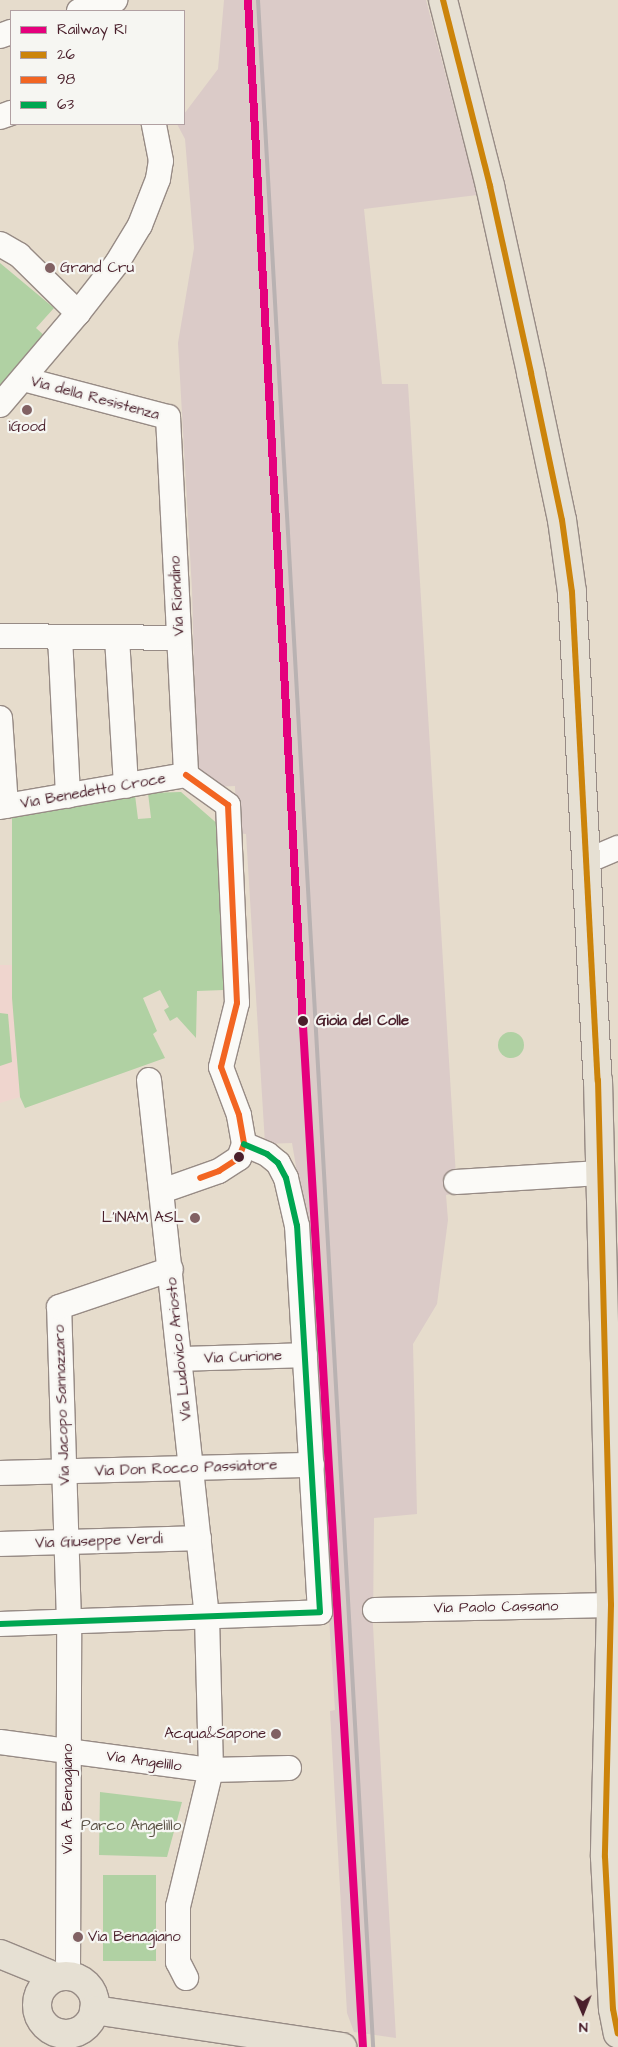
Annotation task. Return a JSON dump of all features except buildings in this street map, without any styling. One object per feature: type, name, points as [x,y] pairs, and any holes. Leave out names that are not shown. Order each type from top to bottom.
[{"type":"main road","points":[[442,0],[490,186],[562,520],[572,592],[587,861],[612,1408],[614,1604],[605,1857],[613,2009],[618,2034]]},
{"type":"main road","points":[[0,1954],[62,1976],[77,1978],[91,1990],[94,2010],[84,2027],[65,2040],[42,2022],[36,2005],[41,1990],[62,1976]]},
{"type":"main road","points":[[94,2010],[342,2047]]},
{"type":"street","points":[[82,10],[116,0]]},
{"type":"street","points":[[0,405],[78,313],[117,263],[140,225],[158,179],[161,161],[154,125]]},
{"type":"street","points":[[0,244],[19,255],[78,313]]},
{"type":"street","name":"Via della Resistenza","points":[[23,379],[168,417]]},
{"type":"street","name":"Via Riondino","points":[[168,417],[186,775]]},
{"type":"street","points":[[0,636],[179,638]]},
{"type":"street","points":[[60,637],[68,796]]},
{"type":"street","points":[[118,638],[126,786]]},
{"type":"street","points":[[0,718],[3,807]]},
{"type":"street","points":[[162,1191],[218,1172],[239,1158],[244,1144],[239,1115],[221,1067],[237,1003],[228,805],[186,775]]},
{"type":"street","name":"Via Benedetto Croce","points":[[3,807],[186,775]]},
{"type":"street","points":[[587,861],[618,848]]},
{"type":"street","name":"Via Ludovico Ariosto","points":[[149,1080],[171,1268],[207,1617],[211,1770],[178,1906],[178,1962],[186,1978]]},
{"type":"street","points":[[0,1624],[320,1612],[296,1226],[286,1178],[278,1163],[267,1154],[244,1144]]},
{"type":"street","points":[[456,1182],[600,1174]]},
{"type":"street","name":"Via Jacopo Sannazzaro","points":[[69,1622],[59,1308],[171,1268]]},
{"type":"street","name":"Via Curione","points":[[180,1359],[305,1355]]},
{"type":"street","name":"Via Don Rocco Passiatore","points":[[0,1473],[312,1465]]},
{"type":"street","name":"Via Giuseppe Verdi","points":[[0,1544],[199,1538]]},
{"type":"street","name":"Via Paolo Cassano","points":[[374,1610],[614,1604]]},
{"type":"street","name":"Via A. Benagiano","points":[[62,1976],[68,1750],[69,1622]]},
{"type":"street","name":"Via Angelillo","points":[[0,1742],[211,1770],[289,1768]]},
{"type":"shaded area","points":[[224,0],[426,0],[477,195],[364,209],[382,384],[408,384],[457,1193],[446,1195],[448,1220],[437,1304],[413,1344],[417,1514],[374,1518],[373,1626],[396,2038],[354,2032],[347,2013],[330,1711],[335,1710],[302,1202],[292,1143],[265,1144],[246,834],[236,833],[235,786],[211,787],[197,773],[192,590],[178,343],[194,248],[185,139],[178,125],[185,125],[185,113],[218,69]]},
{"type":"shaded area","points":[[0,965],[12,965],[20,1097],[0,1103]]},
{"type":"green space","points":[[0,263],[54,308],[36,328],[47,338],[0,393]]},
{"type":"green space","points":[[181,792],[220,826],[224,990],[197,991],[196,1038],[177,1017],[170,1021],[164,1010],[169,1007],[160,990],[143,998],[157,1031],[153,1034],[165,1058],[25,1108],[20,1097],[12,998],[12,816],[135,795],[138,819],[151,818],[148,793]]},
{"type":"green space","points":[[0,1013],[8,1014],[12,1062],[0,1066]]},
{"type":"green space","points":[[511,1032],[520,1036],[524,1045],[520,1054],[511,1058],[502,1054],[498,1045],[502,1036]]},
{"type":"green space","name":"Parco Angelillo","points":[[100,1792],[182,1802],[167,1857],[99,1855]]},
{"type":"green space","points":[[103,1875],[156,1875],[156,1961],[103,1961]]},
{"type":"railway","points":[[248,0],[303,1026],[363,2047]]},
{"type":"railway","points":[[258,0],[373,2047]]},
{"type":"rail line","name":"R1","points":[[248,0],[303,1026],[363,2047]]},
{"type":"transit line","name":"26","points":[[443,0],[490,186],[531,373],[562,520],[572,592],[598,1080],[611,1605],[605,1857],[613,2009],[618,2034]]},
{"type":"transit line","name":"98","points":[[186,775],[228,805],[237,1003],[221,1067],[239,1115],[244,1144],[239,1158],[219,1171],[200,1178]]},
{"type":"transit line","name":"63","points":[[0,1624],[320,1612],[297,1226],[286,1178],[278,1163],[267,1154],[244,1144]]},
{"type":"place","name":"Grand Cru","points":[[50,268]]},
{"type":"place","name":"iGood","points":[[27,410]]},
{"type":"place","name":"Gioia del Colle","points":[[303,1021]]},
{"type":"place","name":"L'INAM ASL","points":[[195,1218]]},
{"type":"place","name":"Acqua&Sapone","points":[[276,1734]]},
{"type":"place","name":"Via Benagiano","points":[[78,1937]]}]
